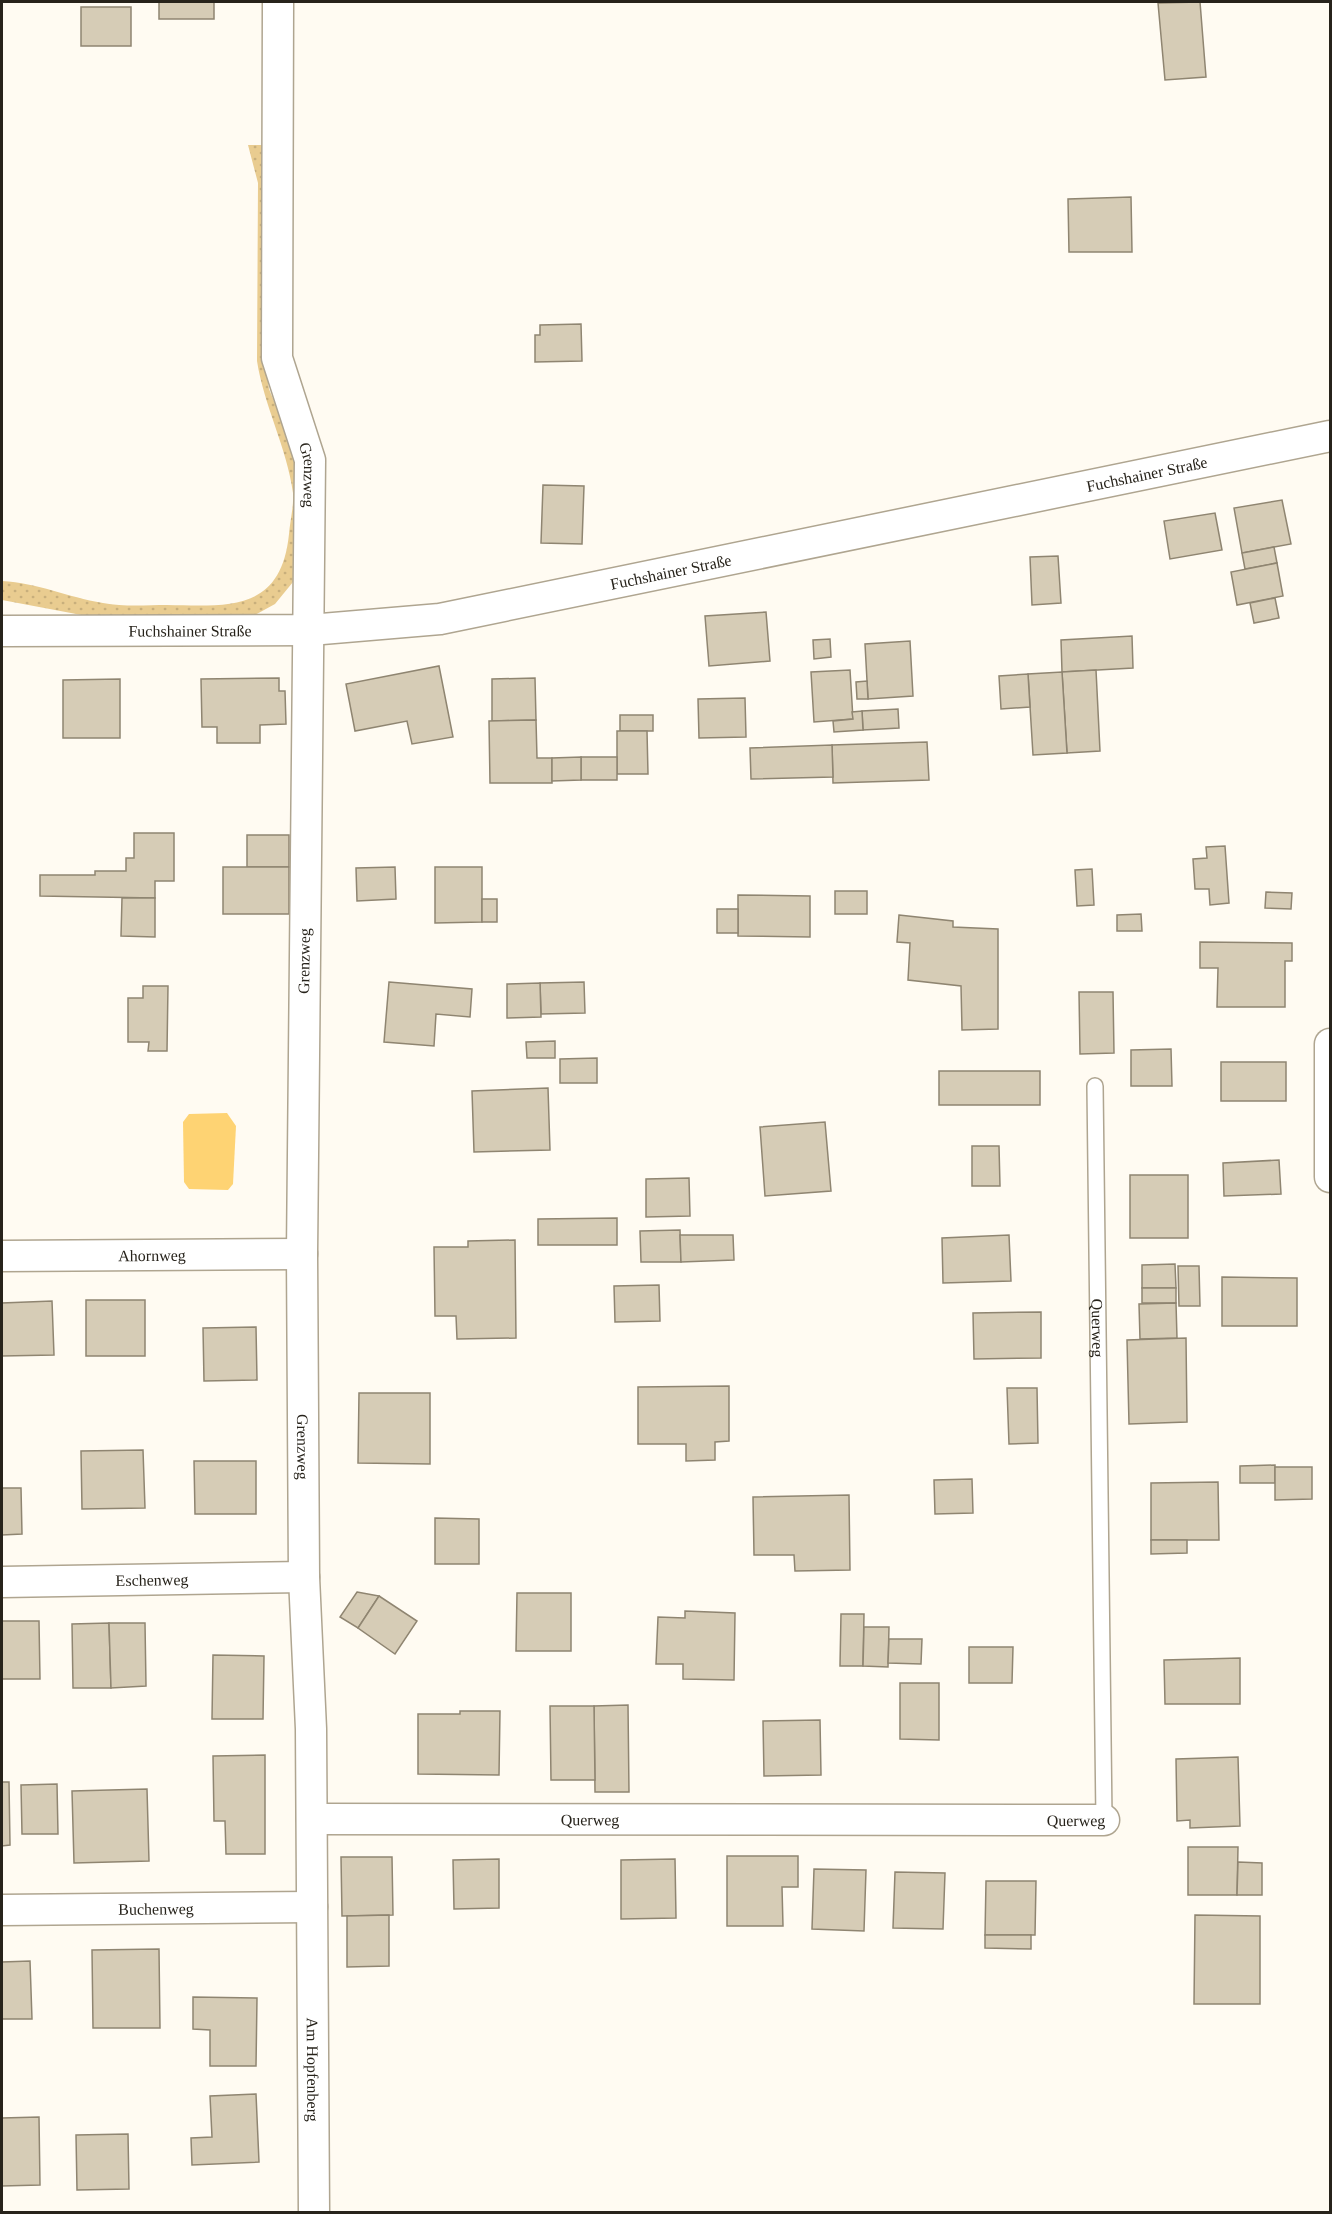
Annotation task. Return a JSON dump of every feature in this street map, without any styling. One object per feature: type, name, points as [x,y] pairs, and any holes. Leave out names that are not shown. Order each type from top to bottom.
[{"type":"street","name":"Grenzweg","points":[[278,2],[277,358],[310,460],[302,1254],[304,1577],[312,1819],[312,1916]]},
{"type":"street","name":"Fuchshainer Straße","points":[[2,631],[310,630],[440,619],[1329,444]]},
{"type":"street","points":[[1330,1044],[1330,1178]]},
{"type":"street","name":"Ahornweg","points":[[2,1256],[302,1254]]},
{"type":"street","name":"Eschenweg","points":[[2,1582],[304,1577]]},
{"type":"street","name":"Querweg","points":[[312,1819],[1104,1820]]},
{"type":"street","name":"Buchenweg","points":[[2,1910],[312,1916]]},
{"type":"street","name":"Am Hopfenberg","points":[[312,1916],[314,2212]]},
{"type":"lane","name":"Querweg","points":[[1095,1086],[1104,1820]]},
{"type":"shaded area","points":[[248,145],[265,145],[265,362],[269,389],[295,452],[299,557],[293,582],[275,604],[253,616],[108,620],[2,600],[2,581],[28,584],[111,604],[135,606],[231,604],[263,591],[275,578],[284,559],[293,493],[286,460],[260,378],[257,361],[258,183]]},
{"type":"shaded area","points":[[227,1113],[236,1126],[233,1184],[228,1190],[189,1189],[184,1182],[183,1122],[189,1114]]},
{"type":"building","points":[[159,2],[214,2],[214,19],[159,19]]},
{"type":"building","points":[[1200,2],[1206,77],[1165,80],[1158,3]]},
{"type":"building","points":[[81,7],[131,7],[131,46],[81,46]]},
{"type":"building","points":[[1131,197],[1132,252],[1069,252],[1068,199]]},
{"type":"building","points":[[581,324],[582,361],[535,362],[535,335],[540,335],[540,325]]},
{"type":"building","points":[[543,485],[584,486],[582,544],[541,543]]},
{"type":"building","points":[[1282,500],[1291,544],[1242,553],[1234,508]]},
{"type":"building","points":[[1215,513],[1222,550],[1170,559],[1164,521]]},
{"type":"building","points":[[1274,547],[1277,563],[1245,569],[1242,553]]},
{"type":"building","points":[[1058,556],[1061,603],[1032,605],[1030,557]]},
{"type":"building","points":[[1277,563],[1283,596],[1237,605],[1231,572]]},
{"type":"building","points":[[1275,598],[1279,618],[1254,623],[1250,603]]},
{"type":"building","points":[[766,612],[770,661],[709,666],[705,616]]},
{"type":"building","points":[[1132,636],[1133,668],[1062,672],[1061,640]]},
{"type":"building","points":[[830,639],[831,657],[814,659],[813,640]]},
{"type":"building","points":[[910,641],[913,696],[868,699],[865,644]]},
{"type":"building","points":[[439,666],[453,737],[412,744],[407,721],[355,731],[346,684]]},
{"type":"building","points":[[850,670],[853,719],[814,722],[811,672]]},
{"type":"building","points":[[1096,670],[1100,751],[1067,753],[1062,672]]},
{"type":"building","points":[[1062,672],[1067,753],[1033,755],[1028,674]]},
{"type":"building","points":[[1028,674],[1030,707],[1001,709],[999,676]]},
{"type":"building","points":[[279,678],[279,691],[285,691],[286,724],[260,725],[260,743],[217,743],[217,727],[202,727],[201,679]]},
{"type":"building","points":[[535,678],[536,720],[492,721],[492,679]]},
{"type":"building","points":[[120,679],[120,738],[63,738],[63,680]]},
{"type":"building","points":[[867,681],[868,699],[857,699],[856,682]]},
{"type":"building","points":[[745,698],[746,737],[699,738],[698,699]]},
{"type":"building","points":[[898,709],[899,728],[863,730],[862,711]]},
{"type":"building","points":[[862,711],[863,730],[834,732],[833,721],[853,719],[852,712]]},
{"type":"building","points":[[620,715],[653,715],[653,731],[620,731]]},
{"type":"building","points":[[536,720],[537,758],[552,758],[552,783],[490,783],[489,721]]},
{"type":"building","points":[[617,731],[647,731],[648,774],[617,774]]},
{"type":"building","points":[[927,742],[929,780],[833,783],[832,745]]},
{"type":"building","points":[[832,745],[833,777],[751,779],[750,748]]},
{"type":"building","points":[[581,757],[617,757],[617,780],[581,780]]},
{"type":"building","points":[[581,757],[581,780],[552,781],[552,758]]},
{"type":"building","points":[[134,833],[174,833],[174,881],[155,881],[155,898],[40,896],[40,875],[95,875],[95,871],[126,871],[126,858],[134,858]]},
{"type":"building","points":[[247,835],[289,835],[289,867],[247,867]]},
{"type":"building","points":[[1225,846],[1229,903],[1210,905],[1209,889],[1195,889],[1193,859],[1207,858],[1206,847]]},
{"type":"building","points":[[223,867],[289,867],[289,914],[223,914]]},
{"type":"building","points":[[395,867],[396,899],[357,901],[356,868]]},
{"type":"building","points":[[435,867],[482,867],[482,922],[435,923]]},
{"type":"building","points":[[1092,869],[1094,905],[1077,906],[1075,870]]},
{"type":"building","points":[[835,891],[867,891],[867,914],[835,914]]},
{"type":"building","points":[[1266,892],[1292,893],[1291,909],[1265,908]]},
{"type":"building","points":[[738,895],[810,896],[810,937],[738,936]]},
{"type":"building","points":[[122,898],[155,898],[155,937],[121,936]]},
{"type":"building","points":[[482,899],[497,899],[497,922],[482,922]]},
{"type":"building","points":[[717,909],[738,909],[738,933],[717,933]]},
{"type":"building","points":[[1141,914],[1142,931],[1117,931],[1117,915]]},
{"type":"building","points":[[899,915],[953,921],[953,927],[998,929],[998,1029],[962,1030],[961,986],[908,980],[910,943],[897,942]]},
{"type":"building","points":[[1200,942],[1292,943],[1292,961],[1285,961],[1285,1007],[1217,1007],[1218,968],[1200,968]]},
{"type":"building","points":[[389,982],[472,989],[470,1017],[436,1014],[434,1046],[384,1042]]},
{"type":"building","points":[[584,982],[585,1013],[541,1014],[540,983]]},
{"type":"building","points":[[540,983],[541,1017],[507,1018],[507,984]]},
{"type":"building","points":[[143,986],[168,986],[167,1051],[148,1051],[149,1042],[128,1042],[128,998],[143,998]]},
{"type":"building","points":[[1079,992],[1113,992],[1114,1053],[1080,1054]]},
{"type":"building","points":[[555,1041],[555,1058],[527,1058],[526,1042]]},
{"type":"building","points":[[1171,1049],[1172,1086],[1131,1086],[1131,1050]]},
{"type":"building","points":[[597,1058],[597,1083],[560,1083],[560,1059]]},
{"type":"building","points":[[1221,1062],[1286,1062],[1286,1101],[1221,1101]]},
{"type":"building","points":[[939,1071],[1040,1071],[1040,1105],[939,1105]]},
{"type":"building","points":[[548,1088],[550,1150],[474,1152],[472,1091]]},
{"type":"building","points":[[825,1122],[831,1191],[765,1196],[760,1127]]},
{"type":"building","points":[[972,1146],[999,1146],[1000,1186],[972,1186]]},
{"type":"building","points":[[1279,1160],[1281,1194],[1224,1196],[1223,1163]]},
{"type":"building","points":[[1130,1175],[1188,1175],[1188,1238],[1130,1238]]},
{"type":"building","points":[[689,1178],[690,1216],[646,1217],[646,1179]]},
{"type":"building","points":[[617,1218],[617,1245],[538,1245],[538,1219]]},
{"type":"building","points":[[680,1230],[681,1262],[641,1262],[640,1231]]},
{"type":"building","points":[[680,1235],[733,1235],[734,1260],[681,1262]]},
{"type":"building","points":[[1009,1235],[1011,1281],[943,1283],[942,1238]]},
{"type":"building","points":[[515,1240],[516,1338],[457,1339],[456,1316],[435,1316],[434,1247],[468,1247],[468,1241]]},
{"type":"building","points":[[1175,1264],[1176,1288],[1142,1288],[1142,1265]]},
{"type":"building","points":[[1178,1266],[1199,1266],[1200,1306],[1179,1306]]},
{"type":"building","points":[[1222,1277],[1297,1278],[1297,1326],[1222,1326]]},
{"type":"building","points":[[659,1285],[660,1321],[615,1322],[614,1286]]},
{"type":"building","points":[[1142,1288],[1176,1288],[1176,1303],[1142,1303]]},
{"type":"building","points":[[86,1300],[145,1300],[145,1356],[86,1356]]},
{"type":"building","points":[[52,1301],[54,1355],[2,1356],[2,1303]]},
{"type":"building","points":[[1176,1303],[1177,1338],[1140,1339],[1139,1304]]},
{"type":"building","points":[[1041,1312],[1041,1358],[974,1359],[973,1313]]},
{"type":"building","points":[[256,1327],[257,1380],[204,1381],[203,1328]]},
{"type":"building","points":[[1186,1338],[1187,1422],[1129,1424],[1127,1340]]},
{"type":"building","points":[[729,1386],[729,1441],[715,1442],[715,1460],[686,1461],[686,1444],[638,1444],[638,1387]]},
{"type":"building","points":[[1007,1388],[1037,1388],[1038,1443],[1009,1444]]},
{"type":"building","points":[[359,1393],[430,1393],[430,1464],[358,1463]]},
{"type":"building","points":[[143,1450],[145,1508],[82,1509],[81,1451]]},
{"type":"building","points":[[194,1461],[256,1461],[256,1514],[195,1514]]},
{"type":"building","points":[[1275,1465],[1275,1483],[1240,1483],[1240,1466]]},
{"type":"building","points":[[1275,1467],[1312,1467],[1312,1499],[1275,1500]]},
{"type":"building","points":[[972,1479],[973,1513],[935,1514],[934,1480]]},
{"type":"building","points":[[1218,1482],[1219,1540],[1151,1540],[1151,1483]]},
{"type":"building","points":[[2,1488],[21,1488],[22,1534],[2,1535]]},
{"type":"building","points":[[849,1495],[850,1570],[795,1571],[794,1555],[754,1555],[753,1497]]},
{"type":"building","points":[[435,1518],[479,1519],[479,1564],[435,1564]]},
{"type":"building","points":[[1151,1540],[1187,1540],[1187,1553],[1151,1554]]},
{"type":"building","points":[[357,1592],[379,1596],[358,1628],[340,1617]]},
{"type":"building","points":[[517,1593],[571,1593],[571,1651],[516,1651]]},
{"type":"building","points":[[379,1596],[417,1621],[395,1654],[358,1628]]},
{"type":"building","points":[[685,1611],[735,1613],[734,1680],[683,1679],[683,1664],[656,1664],[658,1617],[685,1618]]},
{"type":"building","points":[[841,1614],[864,1614],[863,1666],[840,1666]]},
{"type":"building","points":[[2,1621],[39,1621],[40,1679],[2,1679]]},
{"type":"building","points":[[109,1623],[111,1688],[73,1688],[72,1624]]},
{"type":"building","points":[[109,1623],[145,1623],[146,1686],[111,1688]]},
{"type":"building","points":[[864,1627],[889,1627],[888,1667],[863,1666]]},
{"type":"building","points":[[889,1639],[922,1639],[921,1664],[888,1663]]},
{"type":"building","points":[[969,1647],[1013,1647],[1012,1683],[969,1683]]},
{"type":"building","points":[[213,1655],[264,1656],[263,1719],[212,1719]]},
{"type":"building","points":[[1240,1658],[1240,1704],[1165,1704],[1164,1660]]},
{"type":"building","points":[[900,1683],[939,1683],[939,1740],[900,1739]]},
{"type":"building","points":[[628,1705],[629,1792],[595,1792],[594,1706]]},
{"type":"building","points":[[550,1706],[594,1706],[595,1780],[551,1780]]},
{"type":"building","points":[[460,1711],[500,1711],[499,1775],[418,1774],[418,1714],[460,1714]]},
{"type":"building","points":[[820,1720],[821,1775],[764,1776],[763,1721]]},
{"type":"building","points":[[265,1755],[265,1854],[226,1854],[225,1821],[214,1821],[213,1756]]},
{"type":"building","points":[[1238,1757],[1240,1826],[1190,1828],[1190,1820],[1177,1821],[1176,1759]]},
{"type":"building","points":[[2,1782],[9,1782],[10,1845],[2,1846]]},
{"type":"building","points":[[57,1784],[58,1834],[22,1834],[21,1785]]},
{"type":"building","points":[[147,1789],[149,1861],[74,1863],[72,1791]]},
{"type":"building","points":[[1188,1847],[1238,1847],[1237,1895],[1188,1895]]},
{"type":"building","points":[[727,1856],[798,1856],[798,1887],[782,1887],[783,1926],[727,1926]]},
{"type":"building","points":[[341,1857],[392,1857],[393,1915],[342,1916]]},
{"type":"building","points":[[499,1859],[499,1908],[454,1909],[453,1860]]},
{"type":"building","points":[[675,1859],[676,1918],[621,1919],[621,1860]]},
{"type":"building","points":[[1238,1862],[1262,1863],[1262,1895],[1237,1895]]},
{"type":"building","points":[[814,1869],[866,1870],[864,1931],[812,1929]]},
{"type":"building","points":[[895,1872],[945,1873],[943,1929],[893,1928]]},
{"type":"building","points":[[986,1881],[1036,1881],[1035,1935],[985,1935]]},
{"type":"building","points":[[389,1915],[389,1966],[347,1967],[347,1916]]},
{"type":"building","points":[[1195,1915],[1260,1916],[1260,2004],[1194,2004]]},
{"type":"building","points":[[985,1935],[1031,1935],[1031,1949],[985,1948]]},
{"type":"building","points":[[159,1949],[160,2028],[93,2028],[92,1950]]},
{"type":"building","points":[[30,1961],[32,2019],[2,2019],[2,1962]]},
{"type":"building","points":[[193,1997],[257,1998],[256,2066],[210,2066],[210,2030],[193,2029]]},
{"type":"building","points":[[256,2094],[259,2162],[192,2165],[191,2138],[212,2137],[210,2096]]},
{"type":"building","points":[[39,2117],[40,2185],[2,2186],[2,2118]]},
{"type":"building","points":[[128,2134],[129,2189],[77,2190],[76,2135]]}]
